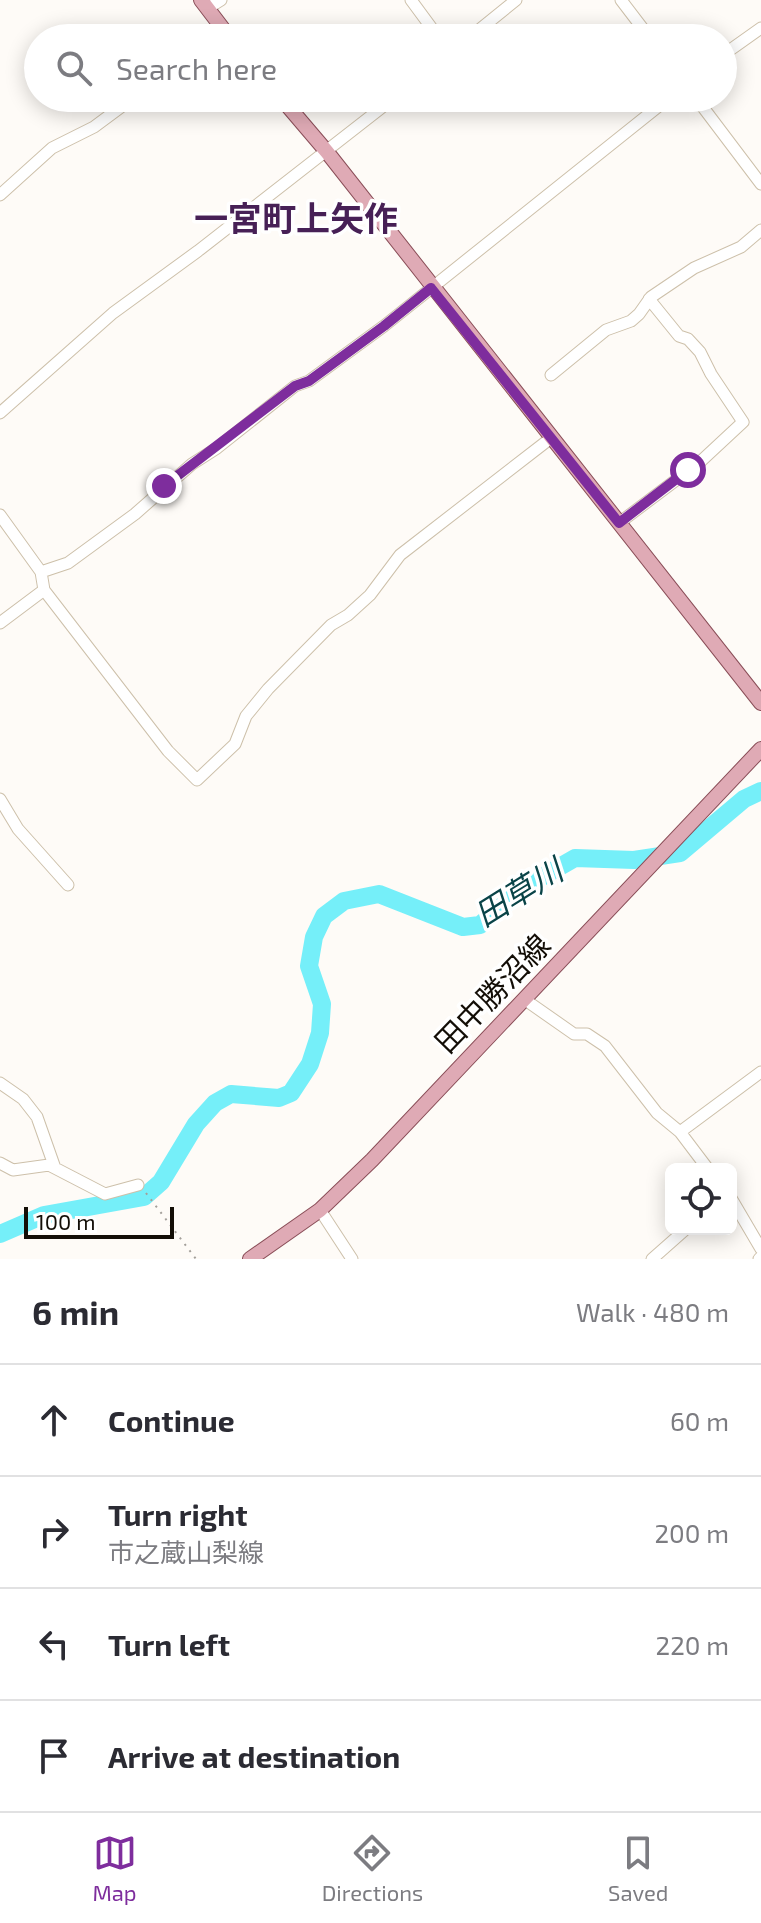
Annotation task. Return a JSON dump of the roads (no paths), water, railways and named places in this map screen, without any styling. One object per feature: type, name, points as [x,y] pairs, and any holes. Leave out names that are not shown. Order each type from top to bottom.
[{"type":"main road","points":[[204,4],[218,24]]},
{"type":"main road","points":[[293,112],[761,703]]},
{"type":"main road","name":"田中勝沼線","points":[[250,1259],[320,1210],[761,749]]},
{"type":"street","points":[[204,4],[221,0]]},
{"type":"street","points":[[411,0],[429,24]]},
{"type":"street","points":[[486,24],[516,0]]},
{"type":"street","points":[[621,0],[639,24]]},
{"type":"street","points":[[737,45],[761,28]]},
{"type":"street","points":[[0,195],[52,148],[94,127],[114,112]]},
{"type":"street","points":[[0,413],[113,313],[377,112]]},
{"type":"street","points":[[41,572],[68,563],[135,514],[192,464],[295,386],[309,381],[384,326],[651,112]]},
{"type":"street","points":[[707,112],[761,184]]},
{"type":"street","points":[[551,375],[606,330],[631,321],[649,299],[694,268],[741,247],[761,230]]},
{"type":"street","points":[[619,523],[700,462],[743,422],[700,352],[688,339],[679,336],[649,299]]},
{"type":"street","points":[[0,515],[41,572],[44,590],[168,751],[197,780],[235,744],[246,716],[268,689],[331,625],[348,615],[370,595],[400,555],[551,438]]},
{"type":"street","points":[[0,623],[44,590]]},
{"type":"street","points":[[0,799],[18,829],[68,885]]},
{"type":"street","points":[[524,999],[574,1034],[587,1034],[605,1046],[657,1113],[680,1132],[703,1163]]},
{"type":"street","points":[[680,1132],[761,1072]]},
{"type":"street","points":[[0,1083],[23,1099],[37,1117],[55,1168]]},
{"type":"street","points":[[0,1163],[13,1170],[49,1165],[105,1194],[140,1187]]},
{"type":"street","points":[[737,1209],[761,1249]]},
{"type":"street","points":[[320,1210],[352,1259]]},
{"type":"street","points":[[652,1259],[679,1235]]},
{"type":"waterway","name":"田草川","points":[[0,1234],[44,1215],[144,1197],[161,1182],[196,1124],[215,1103],[231,1094],[279,1098],[291,1093],[310,1064],[320,1033],[322,1004],[309,966],[314,937],[324,916],[344,901],[379,894],[463,927],[480,925],[528,885],[575,858],[634,860],[680,853],[744,799],[761,791]]},
{"type":"district","name":"一宮町上矢作","points":[[296,219]]}]
